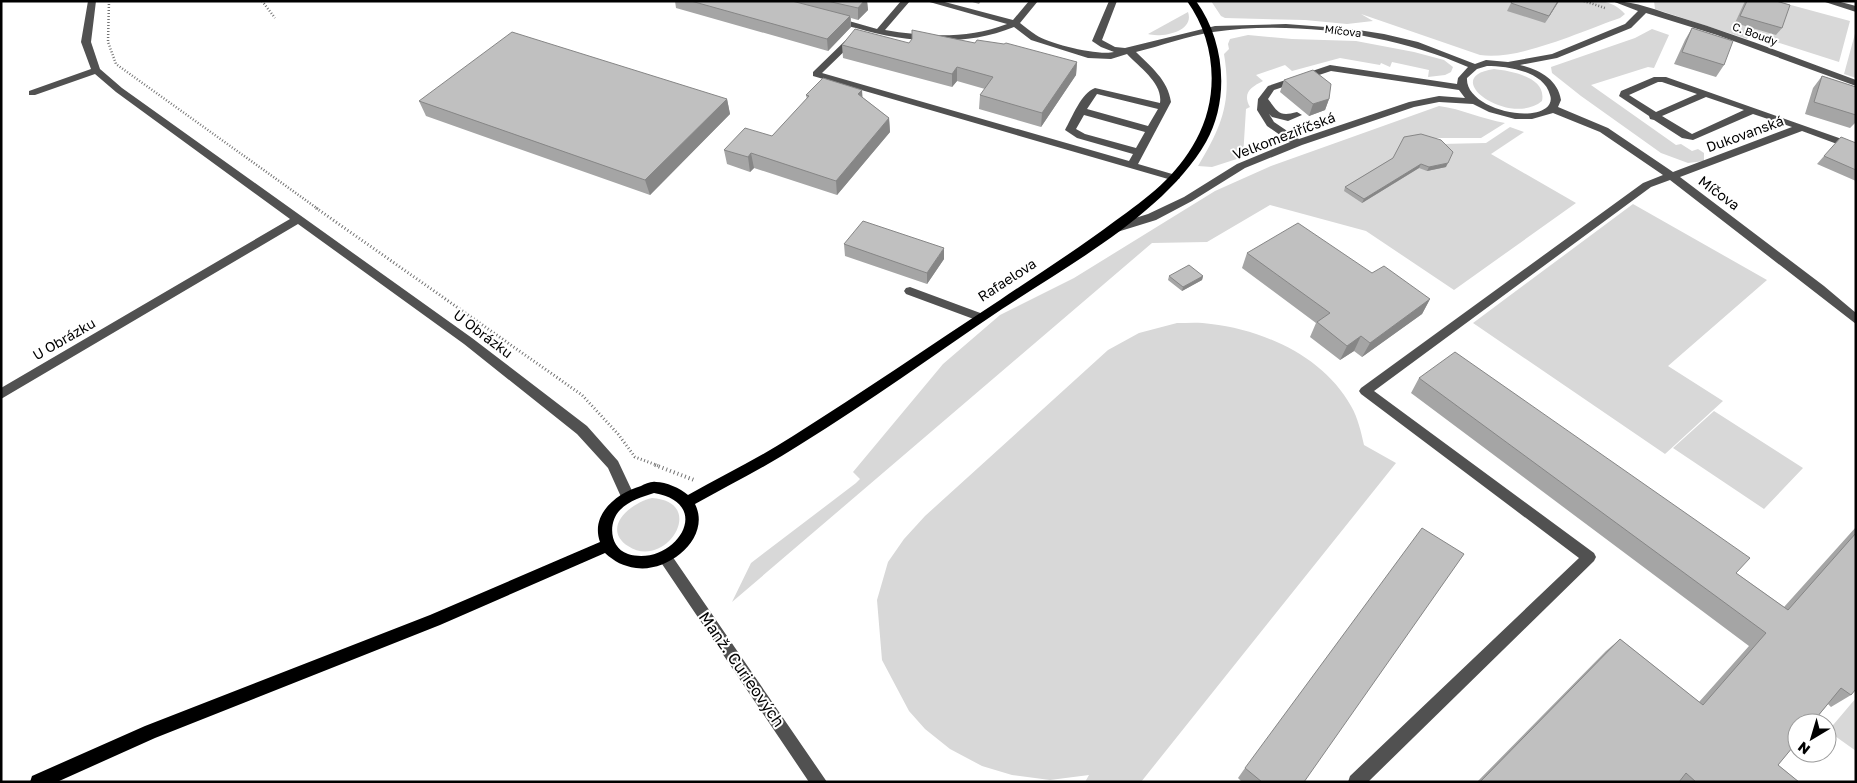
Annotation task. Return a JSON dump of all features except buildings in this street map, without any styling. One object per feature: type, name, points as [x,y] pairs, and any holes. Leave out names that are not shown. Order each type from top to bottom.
[{"type":"main road","name":"Rafaelova","points":[[687,502],[796,441],[979,317],[1114,229],[1158,195],[1175,178],[1201,141],[1213,113],[1218,77],[1214,51],[1207,30],[1191,1]]},
{"type":"main road","points":[[654,487],[667,489],[679,494],[687,502],[692,513],[690,531],[677,548],[664,557],[644,562],[625,560],[607,546],[604,530],[608,513],[616,503],[627,495],[640,489],[654,487]]},
{"type":"main road","points":[[38,782],[151,732],[435,620],[607,546]]},
{"type":"street","name":"U Obrázku","points":[[92,1],[86,42],[96,70],[119,90],[468,341],[582,430],[613,465],[627,495]]},
{"type":"street","points":[[879,32],[906,1]]},
{"type":"street","points":[[930,1],[1015,23]]},
{"type":"street","points":[[826,18],[846,20],[879,32],[908,36],[952,37],[981,34],[1015,23],[1034,1]]},
{"type":"street","points":[[1113,1],[1097,41],[1110,49],[1128,51],[1159,82],[1166,92],[1166,102],[1132,165]]},
{"type":"street","name":"C. Boudy","points":[[1616,1],[1645,5],[1856,82]]},
{"type":"street","points":[[1826,1],[1856,9]]},
{"type":"street","points":[[1298,143],[1270,124],[1262,110],[1263,99],[1271,88],[1330,68],[1462,87],[1461,79],[1465,72],[1473,66],[1486,63],[1507,64],[1554,56],[1628,26],[1645,5]]},
{"type":"street","name":"Míčova","points":[[1015,23],[1034,38],[1088,55],[1111,56],[1207,30],[1276,27],[1336,30],[1401,41],[1450,54],[1473,66]]},
{"type":"street","points":[[862,39],[853,37],[816,74],[1175,178]]},
{"type":"street","points":[[1537,75],[1554,56]]},
{"type":"street","points":[[1507,64],[1537,75],[1548,83],[1555,92],[1557,101],[1553,108]]},
{"type":"street","points":[[32,93],[96,70]]},
{"type":"street","points":[[1751,110],[1694,137],[1686,136],[1626,98],[1624,93],[1657,79],[1664,79],[1802,128]]},
{"type":"street","name":"Velkomeziříčská","points":[[1462,87],[1475,101],[1487,108],[1517,116],[1544,114],[1553,108]]},
{"type":"street","points":[[1139,152],[1073,133],[1070,130],[1090,95],[1095,91],[1163,107]]},
{"type":"street","points":[[1654,117],[1705,94]]},
{"type":"street","points":[[1263,99],[1275,115],[1288,118],[1297,115]]},
{"type":"street","name":"Velkomeziříčská","points":[[1114,229],[1152,217],[1188,199],[1241,166],[1298,143],[1412,104],[1439,99],[1475,101]]},
{"type":"street","name":"Míčova","points":[[1553,108],[1604,130],[1672,176],[1820,289],[1856,320]]},
{"type":"street","points":[[1081,111],[1151,130]]},
{"type":"street","name":"Dukovanská","points":[[1356,782],[1589,557],[1365,391],[1647,185],[1802,128],[1856,148]]},
{"type":"street","name":"U Obrázku","points":[[1,394],[298,219]]},
{"type":"street","points":[[910,291],[979,317]]},
{"type":"street","name":"Manž. Curieových","points":[[664,557],[819,782]]},
{"type":"path","points":[[109,1],[107,43],[110,54],[116,64],[285,186],[582,395],[618,434],[635,457],[693,479],[704,492]]},
{"type":"path","points":[[262,1],[275,18]]},
{"type":"path","points":[[1584,1],[1607,8]]},
{"type":"shaded area","points":[[1211,1],[1601,1],[1614,5],[1625,14],[1620,18],[1550,44],[1513,54],[1495,56],[1480,55],[1361,14],[1373,21],[1347,24],[1305,20],[1225,18],[1221,16]]},
{"type":"shaded area","points":[[1654,1],[1776,1],[1850,21],[1839,62],[1751,34],[1747,39],[1655,9]]},
{"type":"shaded area","points":[[1188,12],[1189,19],[1182,29],[1168,34],[1148,34]]},
{"type":"shaded area","points":[[1652,29],[1669,35],[1654,68],[1648,67],[1591,85],[1676,145],[1681,144],[1692,151],[1698,149],[1704,153],[1704,161],[1688,163],[1661,153],[1552,73],[1551,67],[1635,38]]},
{"type":"shaded area","points":[[1856,30],[1856,78],[1844,74]]},
{"type":"shaded area","points":[[1248,35],[1292,39],[1356,41],[1444,60],[1453,67],[1451,72],[1445,75],[1428,77],[1429,70],[1392,62],[1390,67],[1381,63],[1380,65],[1340,58],[1292,71],[1285,65],[1256,75],[1263,81],[1252,88],[1247,94],[1250,107],[1246,109],[1243,157],[1212,167],[1198,166],[1219,126],[1223,113],[1227,86],[1224,54],[1229,49],[1230,39]]},
{"type":"shaded area","points":[[1494,69],[1509,71],[1533,81],[1539,86],[1542,93],[1542,101],[1528,108],[1513,109],[1498,105],[1485,98],[1476,90],[1473,81],[1478,74]]},
{"type":"shaded area","points":[[1439,106],[1505,123],[1481,138],[1420,138],[1440,144],[1486,143],[1510,127],[1524,132],[1491,154],[1576,203],[1454,290],[1366,231],[1270,205],[1207,242],[1152,243],[732,602],[751,563],[856,483],[860,479],[853,472],[943,364],[1000,315],[1074,278],[1215,191],[1271,166]]},
{"type":"shaded area","points":[[1633,204],[1767,280],[1668,366],[1723,401],[1665,454],[1473,323]]},
{"type":"shaded area","points":[[1177,323],[1207,323],[1251,332],[1291,349],[1309,360],[1325,373],[1351,406],[1364,445],[1396,463],[1141,782],[1085,782],[1089,775],[1050,780],[1012,775],[982,766],[950,749],[925,729],[909,711],[882,660],[877,600],[888,562],[904,539],[925,516],[1108,350],[1139,333]]},
{"type":"shaded area","points":[[1714,411],[1803,468],[1764,509],[1673,448]]},
{"type":"shaded area","points":[[652,498],[669,502],[678,511],[679,522],[675,533],[667,543],[655,550],[642,551],[628,546],[620,539],[617,532],[618,524],[622,517],[635,505]]},
{"type":"shaded area","points":[[1856,698],[1856,751],[1837,737],[1837,720]]}]
